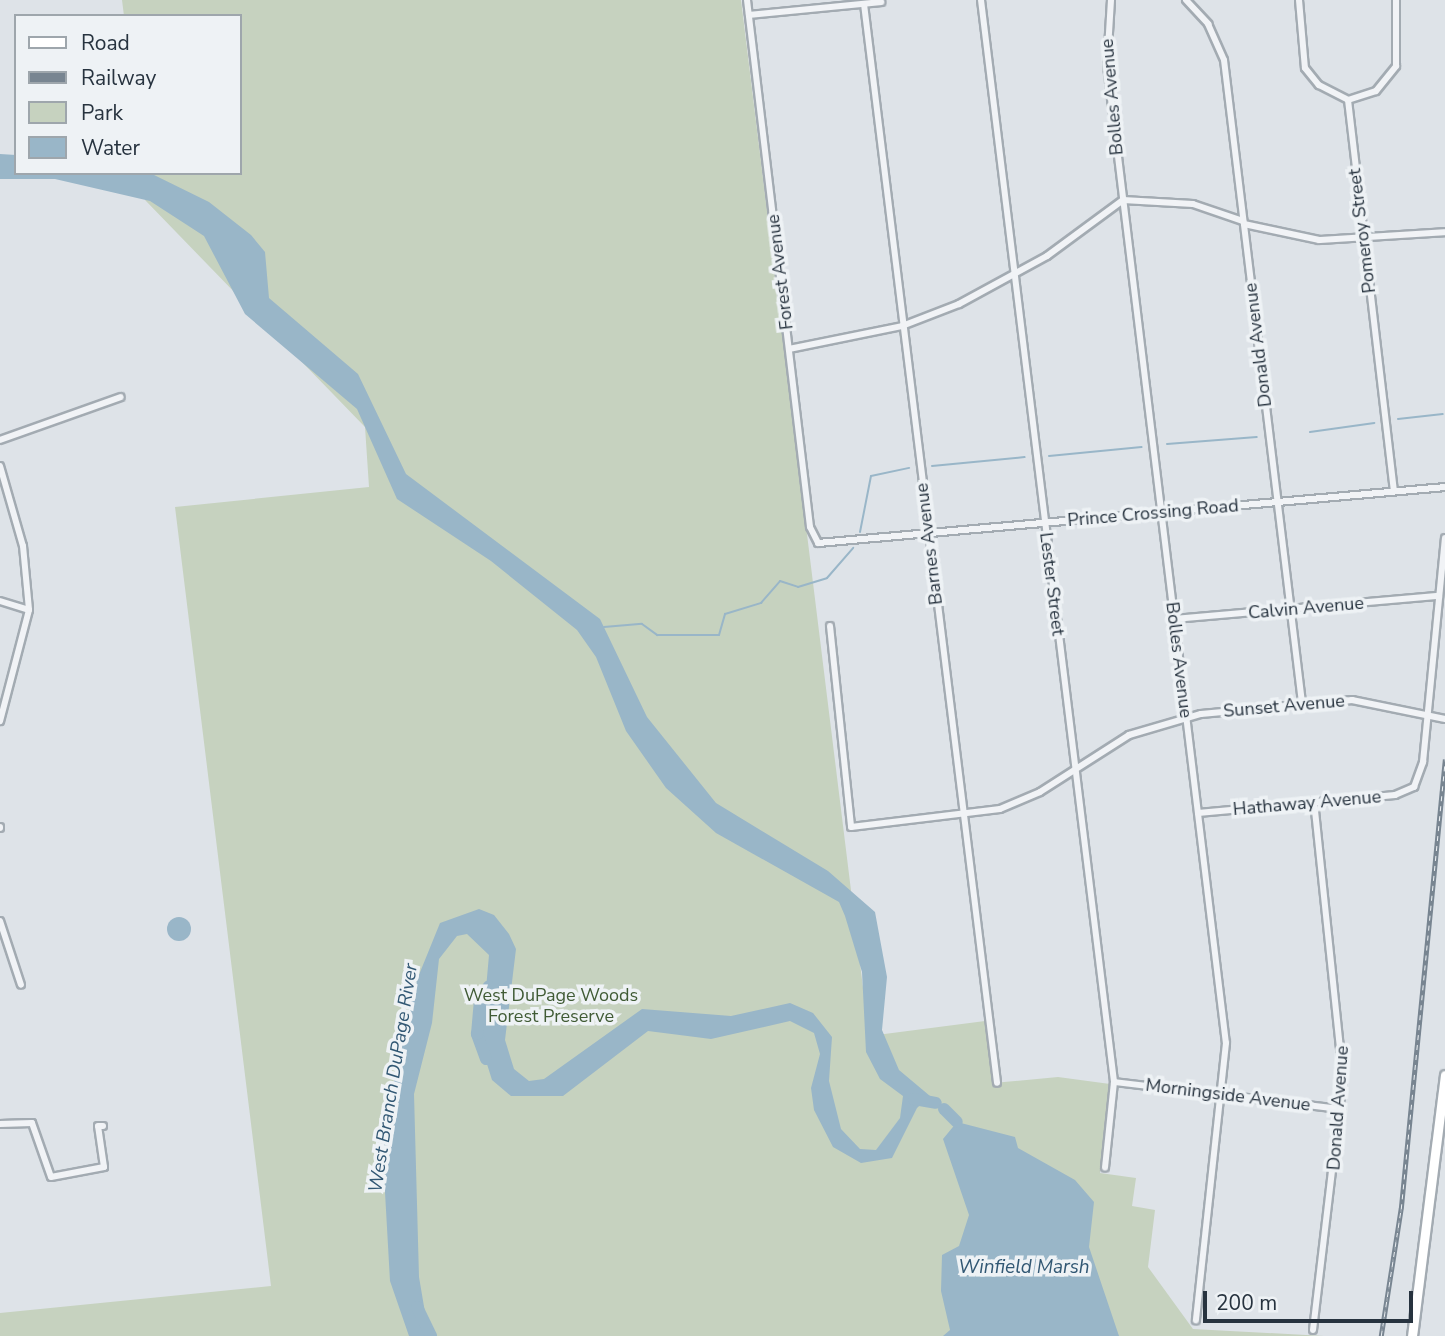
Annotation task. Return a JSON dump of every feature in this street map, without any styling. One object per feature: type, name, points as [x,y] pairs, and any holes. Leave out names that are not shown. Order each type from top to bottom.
[{"type":"street","name":"Forest Avenue","points":[[747,0],[810,527],[818,542]]},
{"type":"street","name":"Lester Street","points":[[981,0],[1114,1082],[1105,1168]]},
{"type":"street","name":"Bolles Avenue","points":[[1111,0],[1105,49],[1226,1043],[1224,1094],[1196,1320]]},
{"type":"street","name":"Donald Avenue","points":[[1186,0],[1208,24],[1224,60],[1302,703]]},
{"type":"street","points":[[1299,0],[1305,68],[1319,85],[1348,100],[1376,91],[1396,66],[1396,0]]},
{"type":"street","points":[[749,15],[881,2]]},
{"type":"street","name":"Barnes Avenue","points":[[864,4],[997,1083]]},
{"type":"street","name":"Pomeroy Street","points":[[1348,100],[1394,491]]},
{"type":"street","points":[[789,349],[902,326],[1014,277],[1123,200],[1193,204],[1243,222],[1305,239],[1363,239],[1445,232]]},
{"type":"street","points":[[0,440],[121,397]]},
{"type":"street","points":[[0,466],[19,526],[29,610],[0,721]]},
{"type":"street","name":"Prince Crossing Road","points":[[818,542],[1445,487]]},
{"type":"street","points":[[1427,716],[1445,538]]},
{"type":"street","name":"Calvin Avenue","points":[[1174,619],[1439,596]]},
{"type":"street","points":[[0,601],[29,610]]},
{"type":"street","name":"Sunset Avenue","points":[[830,626],[851,827],[962,816],[1020,802],[1129,735],[1186,718],[1302,703],[1366,701],[1445,719]]},
{"type":"street","name":"Hathaway Avenue","points":[[1198,813],[1395,795],[1414,787],[1422,769],[1427,716]]},
{"type":"street","name":"Donald Avenue","points":[[1313,1330],[1341,1109],[1341,1019],[1314,802]]},
{"type":"street","points":[[0,921],[21,985]]},
{"type":"street","points":[[1412,1336],[1443,1122],[1445,1075]]},
{"type":"street","name":"Morningside Avenue","points":[[1114,1082],[1341,1109]]},
{"type":"street","points":[[0,1124],[32,1124],[51,1177],[104,1167],[99,1126],[103,1126]]},
{"type":"green space","name":"West DuPage Woods Forest Preserve","points":[[122,0],[741,0],[869,1036],[985,1021],[993,1083],[1058,1077],[1110,1084],[1100,1173],[1136,1178],[1132,1206],[1155,1210],[1148,1267],[1193,1329],[1324,1336],[0,1336],[0,1313],[271,1286],[175,507],[369,487],[365,427],[145,200],[142,175],[242,175],[242,14],[124,14]]},
{"type":"water","points":[[0,154],[14,155],[14,175],[154,175],[209,202],[251,235],[265,252],[269,298],[358,374],[406,474],[600,619],[647,717],[716,803],[828,871],[875,912],[887,977],[882,1030],[899,1070],[930,1096],[917,1108],[892,1158],[861,1163],[833,1147],[814,1110],[811,1088],[820,1054],[814,1033],[790,1021],[711,1039],[648,1031],[563,1096],[511,1096],[492,1080],[481,1045],[489,955],[467,934],[457,936],[439,959],[432,1023],[414,1094],[419,1277],[429,1336],[409,1336],[390,1281],[382,1139],[412,992],[440,923],[479,909],[494,915],[509,934],[516,949],[505,1040],[514,1069],[529,1081],[544,1079],[642,1009],[731,1016],[790,1003],[813,1013],[832,1037],[829,1081],[841,1129],[860,1149],[876,1150],[900,1118],[903,1096],[880,1079],[866,1052],[862,972],[845,916],[839,902],[716,833],[666,788],[626,731],[596,657],[577,630],[491,561],[397,499],[357,409],[245,314],[204,236],[150,201],[55,179],[0,179]]},
{"type":"water","points":[[174,917],[184,917],[191,924],[191,934],[184,941],[174,941],[167,934],[167,924]]},
{"type":"water","name":"Winfield Marsh","points":[[957,1122],[1015,1137],[1018,1148],[1075,1180],[1094,1202],[1089,1247],[1119,1336],[943,1336],[950,1330],[941,1291],[942,1255],[959,1246],[969,1215],[943,1139]]},
{"type":"waterway","points":[[1398,419],[1443,414]]},
{"type":"waterway","points":[[1310,432],[1374,423]]},
{"type":"waterway","points":[[1167,444],[1257,437]]},
{"type":"waterway","points":[[1049,456],[1142,447]]},
{"type":"waterway","points":[[932,466],[1025,457]]},
{"type":"waterway","points":[[860,532],[871,476],[909,468]]},
{"type":"waterway","points":[[604,627],[642,624],[657,635],[719,635],[725,614],[761,603],[780,581],[798,587],[827,578],[853,548]]},
{"type":"waterway","name":"West Branch DuPage River","points":[[486,1059],[477,1034],[480,1001],[489,986]]},
{"type":"waterway","points":[[914,1099],[936,1103]]},
{"type":"waterway","points":[[944,1109],[957,1122]]},
{"type":"waterway","name":"West Branch DuPage River","points":[[417,1307],[431,1336]]},
{"type":"railway","points":[[1381,1336],[1401,1209],[1445,759]]}]
